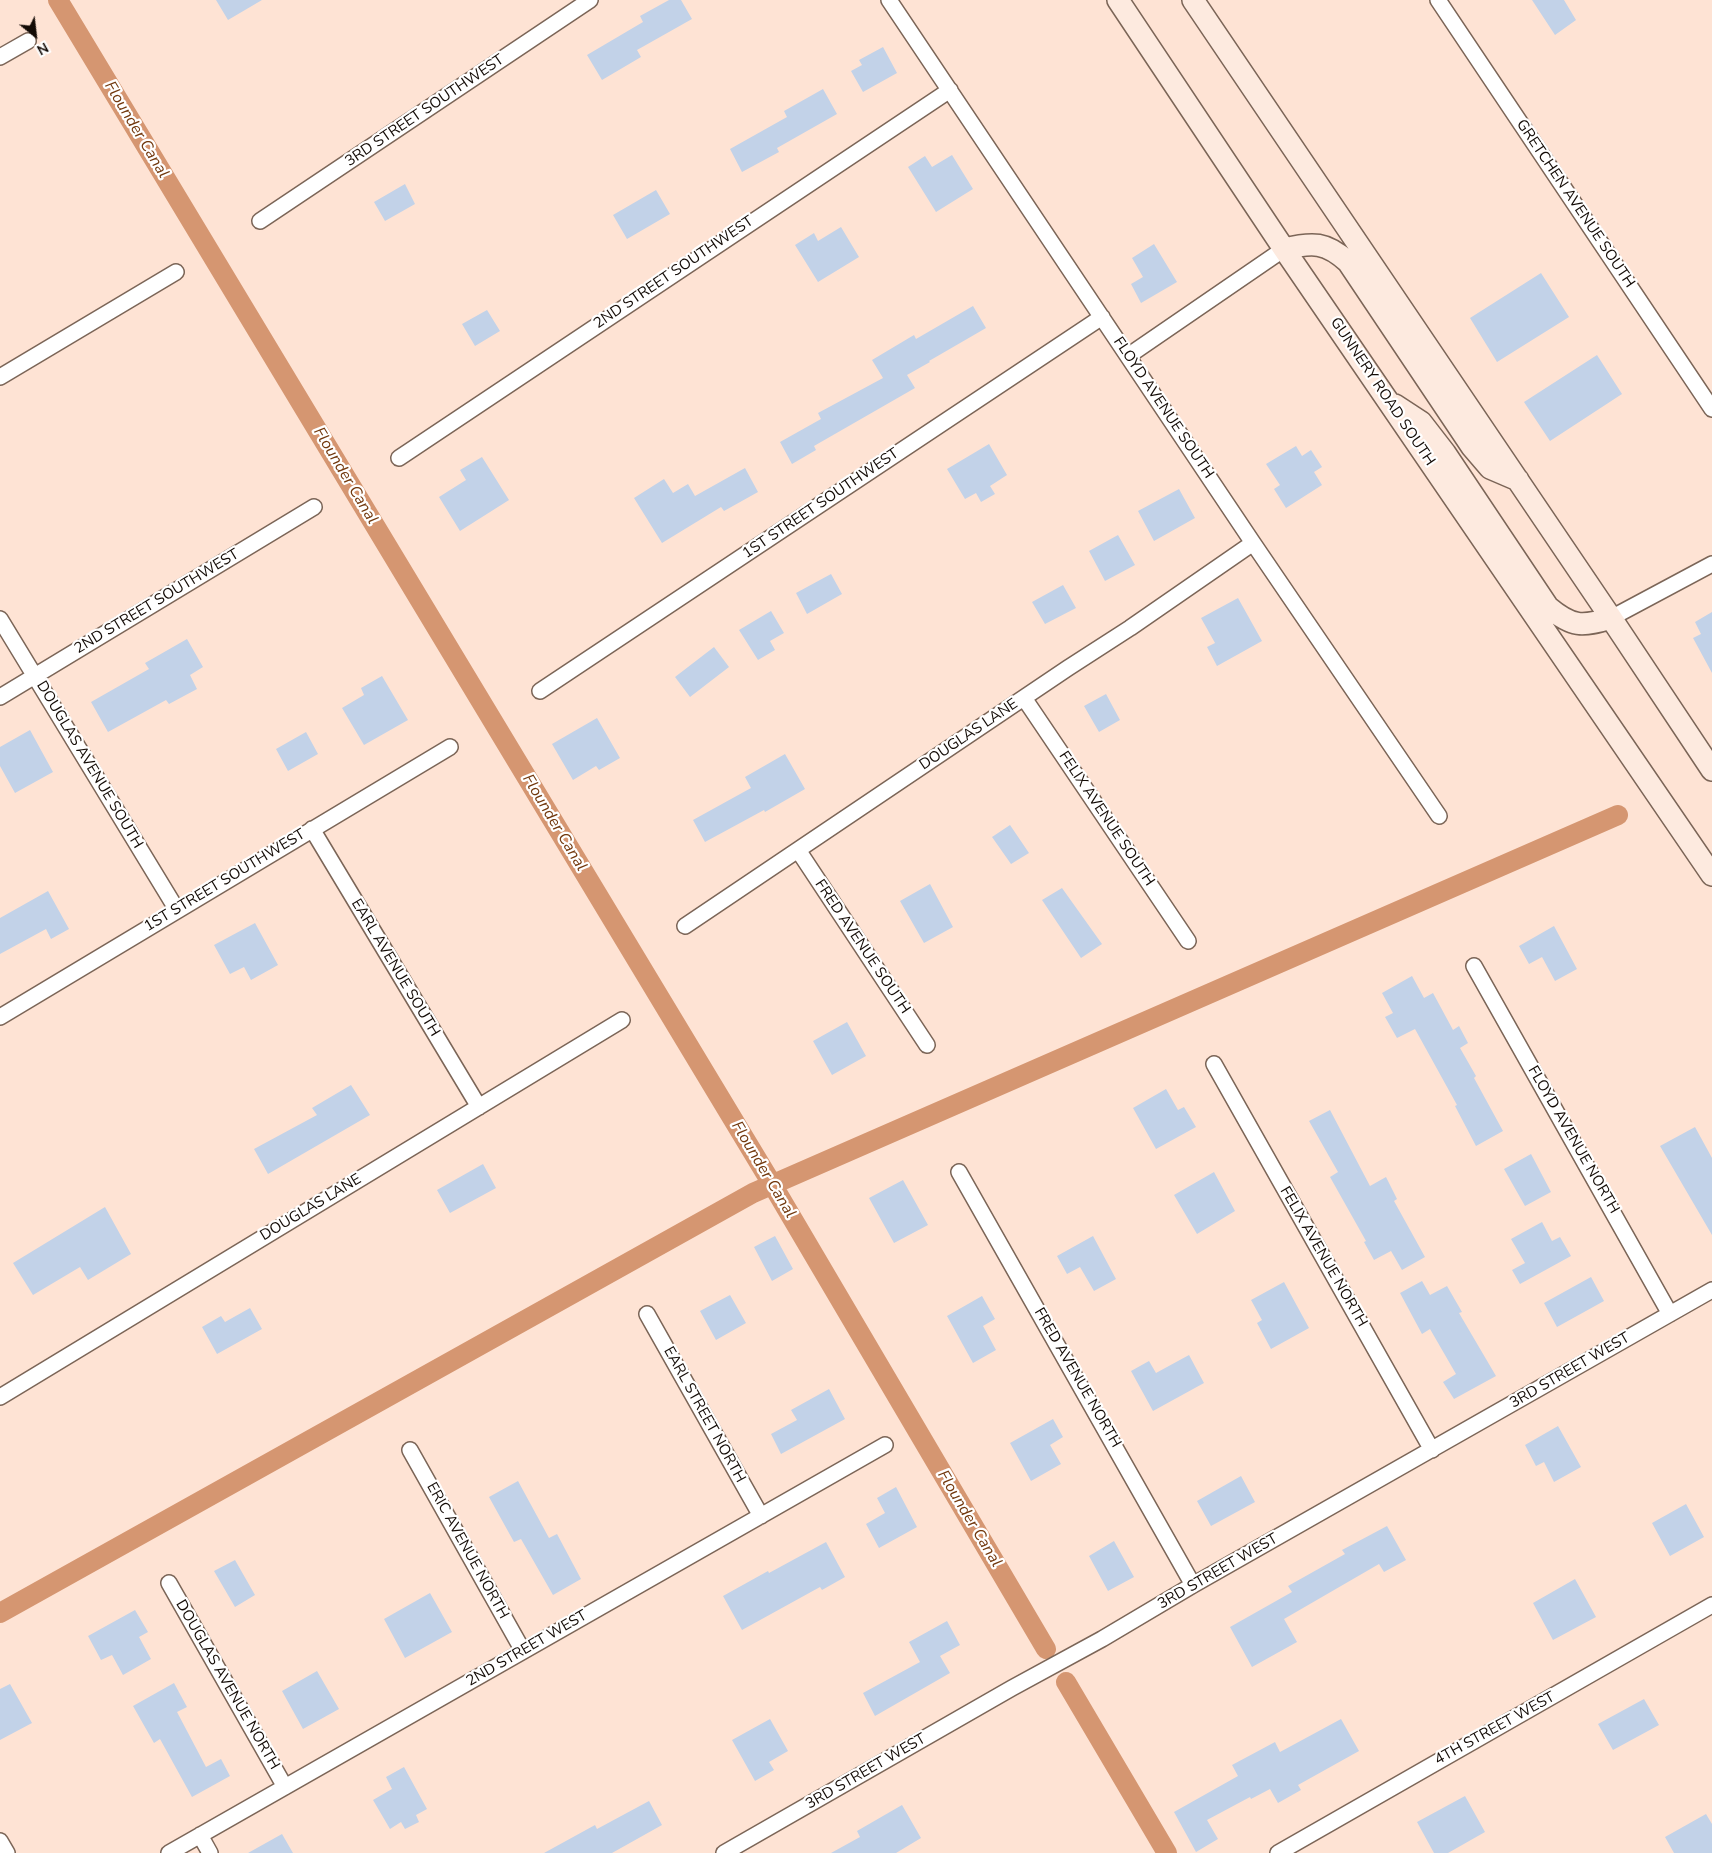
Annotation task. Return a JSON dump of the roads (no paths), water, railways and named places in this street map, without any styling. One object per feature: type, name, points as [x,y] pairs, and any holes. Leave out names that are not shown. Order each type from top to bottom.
[{"type":"main road","name":"GUNNERY ROAD SOUTH","points":[[1118,0],[1284,249],[1712,875]]},
{"type":"main road","points":[[1128,0],[1170,79]]},
{"type":"main road","points":[[1193,0],[1710,766]]},
{"type":"main road","points":[[1284,249],[1308,244],[1322,245],[1336,252],[1348,262],[1472,447],[1490,468],[1518,480]]},
{"type":"main road","points":[[1387,400],[1421,422],[1548,607],[1562,619],[1580,624],[1593,624],[1611,618]]},
{"type":"street","name":"3RD STREET SOUTHWEST","points":[[260,222],[590,0]]},
{"type":"street","name":"FLOYD AVENUE SOUTH","points":[[889,0],[1253,543],[1439,816]]},
{"type":"street","name":"GRETCHEN AVENUE SOUTH","points":[[1438,0],[1712,409]]},
{"type":"street","points":[[0,57],[28,41]]},
{"type":"street","name":"2ND STREET SOUTHWEST","points":[[399,458],[950,90]]},
{"type":"street","points":[[1128,356],[1284,249]]},
{"type":"street","points":[[0,377],[176,272]]},
{"type":"street","name":"1ST STREET SOUTHWEST","points":[[540,690],[1102,317]]},
{"type":"street","name":"2ND STREET SOUTHWEST","points":[[0,697],[314,507]]},
{"type":"street","name":"DOUGLAS LANE","points":[[685,926],[1130,628],[1253,543]]},
{"type":"street","points":[[1611,618],[1712,564]]},
{"type":"street","name":"DOUGLAS AVENUE SOUTH","points":[[0,620],[177,910]]},
{"type":"street","name":"FELIX AVENUE SOUTH","points":[[1024,698],[1188,941]]},
{"type":"street","name":"1ST STREET SOUTHWEST","points":[[0,1017],[450,747]]},
{"type":"street","name":"EARL AVENUE SOUTH","points":[[312,829],[479,1107]]},
{"type":"street","name":"FRED AVENUE SOUTH","points":[[798,850],[928,1044]]},
{"type":"street","name":"FLOYD AVENUE NORTH","points":[[1474,966],[1670,1314]]},
{"type":"street","name":"DOUGLAS LANE","points":[[0,1396],[622,1020]]},
{"type":"street","name":"FELIX AVENUE NORTH","points":[[1214,1064],[1432,1450]]},
{"type":"street","name":"FRED AVENUE NORTH","points":[[959,1172],[1193,1585]]},
{"type":"street","name":"3RD STREET WEST","points":[[724,1853],[1712,1290]]},
{"type":"street","name":"EARL STREET NORTH","points":[[648,1314],[761,1516]]},
{"type":"street","name":"2ND STREET WEST","points":[[169,1853],[885,1445]]},
{"type":"street","name":"ERIC AVENUE NORTH","points":[[410,1450],[523,1652]]},
{"type":"street","name":"DOUGLAS AVENUE NORTH","points":[[169,1583],[285,1787]]},
{"type":"street","name":"4TH STREET WEST","points":[[1278,1853],[1712,1605]]},
{"type":"street","points":[[200,1835],[210,1853]]},
{"type":"street","points":[[0,1841],[7,1853]]},
{"type":"waterway","name":"Flounder Canal","points":[[58,0],[772,1184],[1046,1649]]},
{"type":"waterway","points":[[0,1613],[753,1193],[1618,815]]},
{"type":"waterway","name":"Flounder Canal","points":[[1066,1682],[1167,1853]]}]
